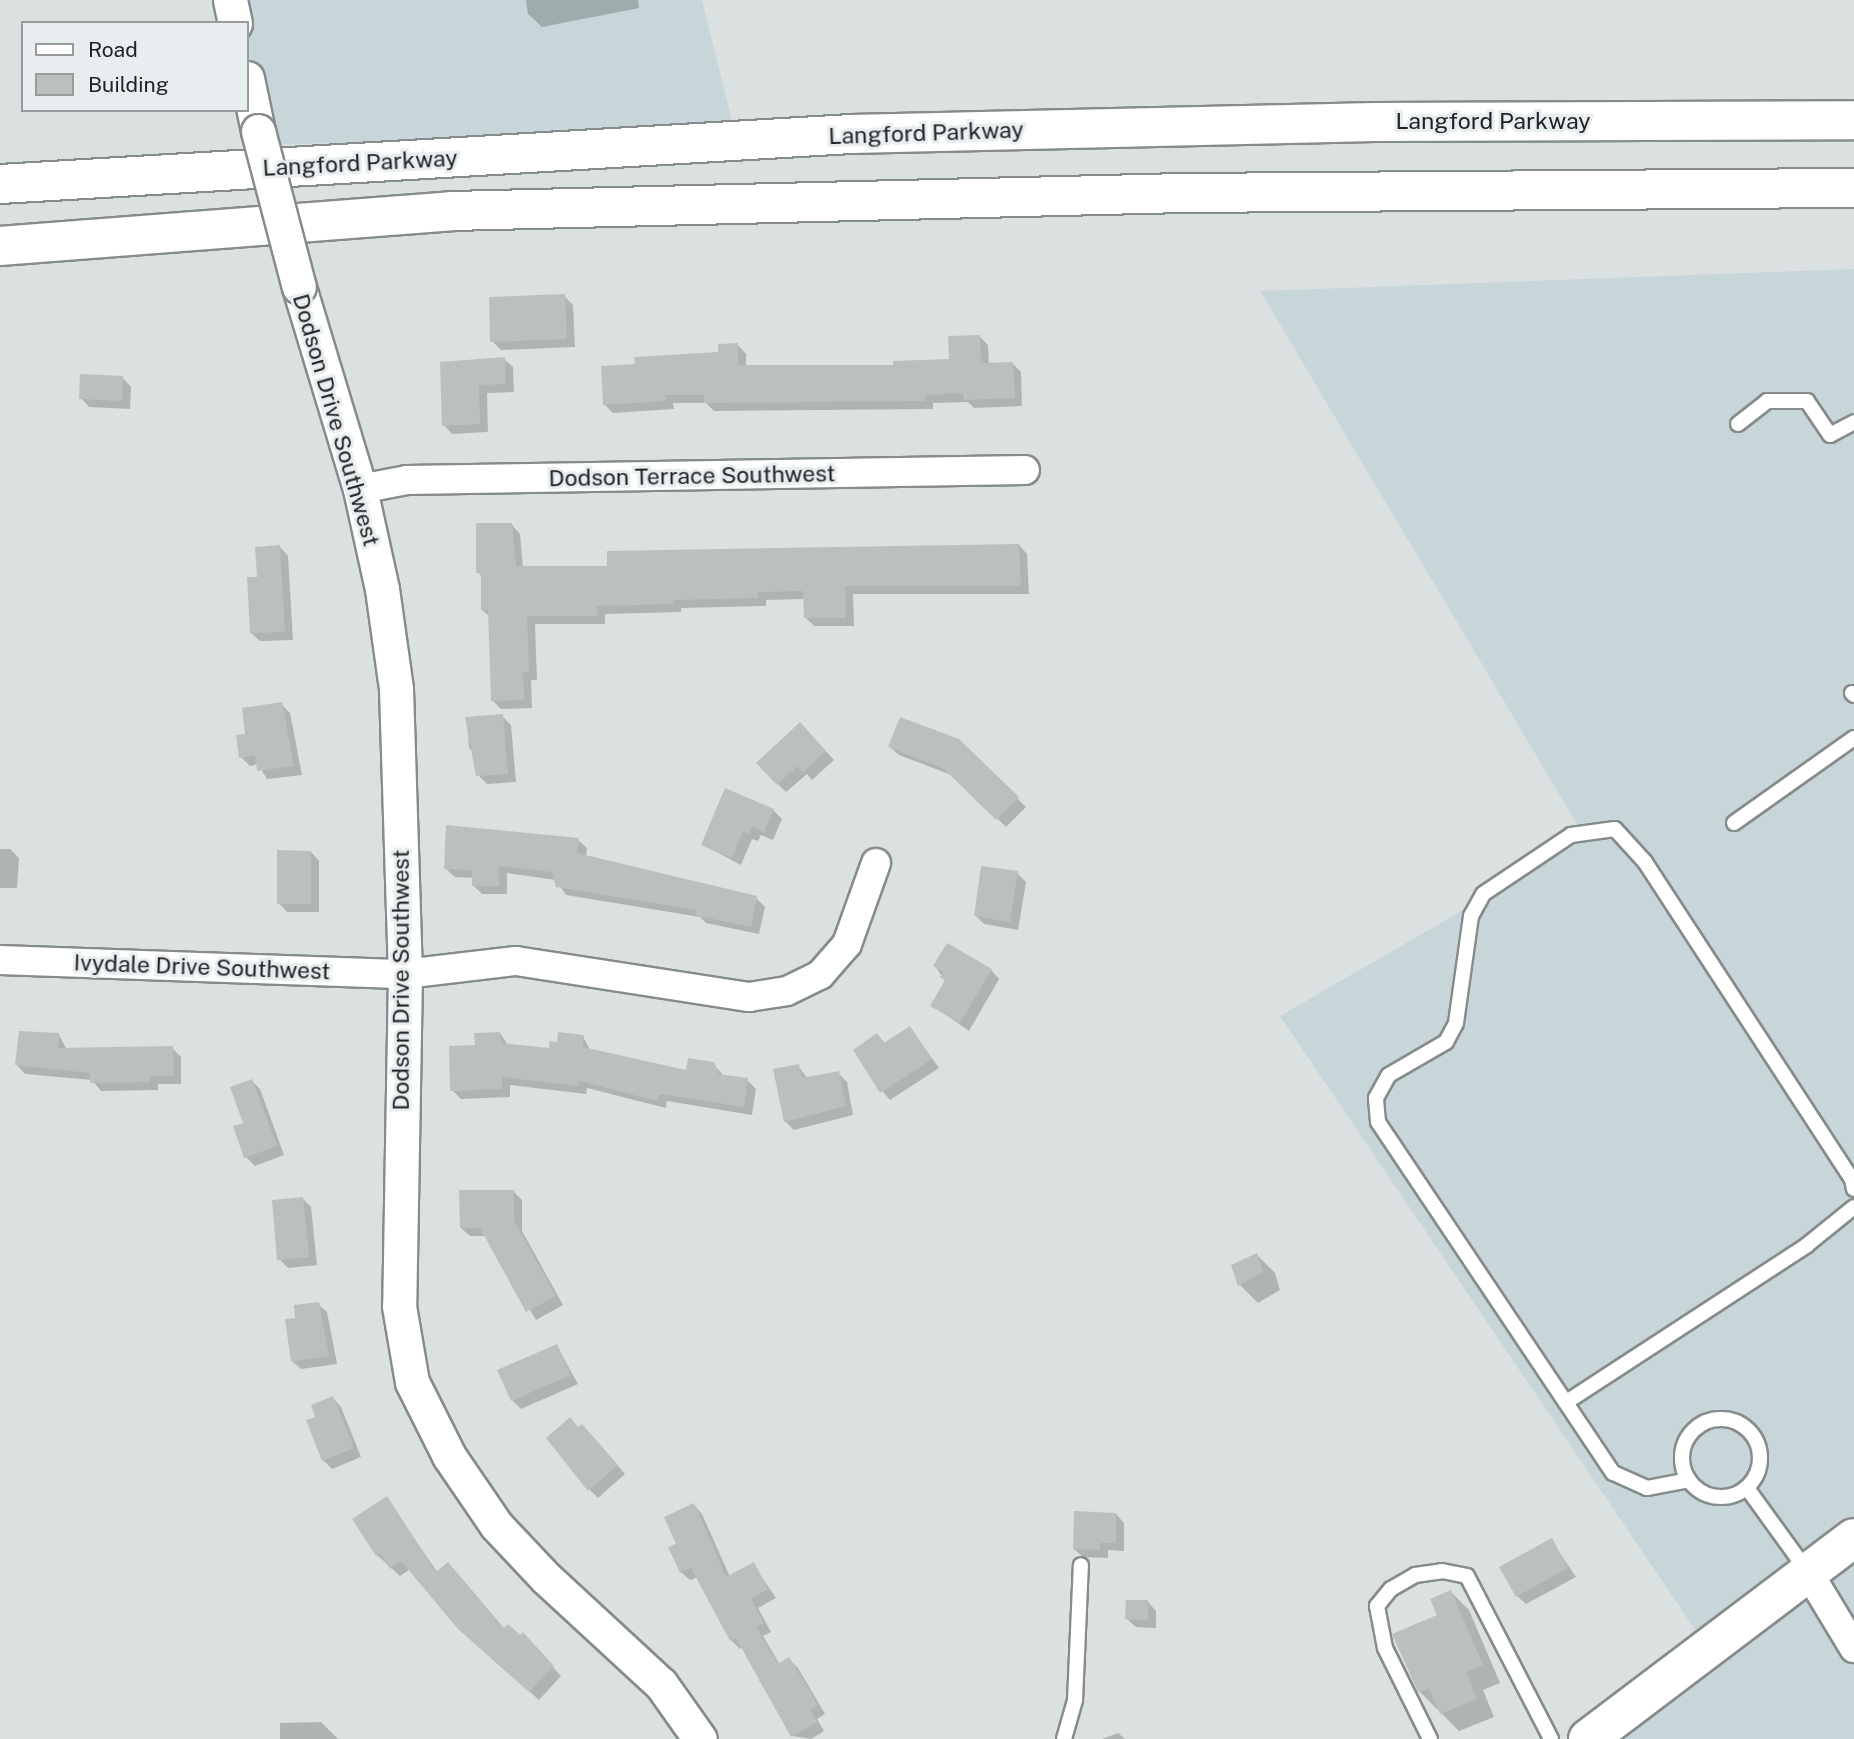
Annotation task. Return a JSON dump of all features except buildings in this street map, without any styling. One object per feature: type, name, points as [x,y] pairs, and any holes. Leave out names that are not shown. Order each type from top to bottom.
[{"type":"main road","name":"Langford Parkway","points":[[0,184],[851,134],[1375,122],[1854,120]]},
{"type":"main road","points":[[0,246],[452,211],[1181,194],[1854,188]]},
{"type":"main road","points":[[1588,1739],[1854,1538]]},
{"type":"street","points":[[230,0],[235,21]]},
{"type":"street","name":"Dodson Drive Southwest","points":[[248,83],[299,287],[360,489],[382,589],[396,689],[405,974],[398,1306],[412,1382],[449,1456],[496,1524],[546,1578],[661,1684],[700,1739]]},
{"type":"street","name":"Dodson Terrace Southwest","points":[[360,489],[407,480],[1026,470]]},
{"type":"street","name":"Ivydale Drive Southwest","points":[[0,960],[405,974],[516,961],[749,997],[787,991],[820,975],[847,944],[876,863]]},
{"type":"street","points":[[1808,1572],[1854,1648]]},
{"type":"lane","points":[[1738,424],[1767,401],[1807,401],[1830,435],[1854,422]]},
{"type":"lane","points":[[1734,823],[1854,738]]},
{"type":"lane","points":[[1689,1480],[1647,1488],[1613,1473],[1568,1401],[1378,1122],[1376,1098],[1389,1074],[1446,1042],[1455,1023],[1471,916],[1483,894],[1572,835],[1615,829],[1645,862],[1852,1179],[1854,1189]]},
{"type":"lane","points":[[1568,1401],[1807,1245],[1854,1207]]},
{"type":"lane","points":[[1725,1419],[1738,1422],[1756,1440],[1759,1465],[1747,1488],[1723,1496],[1710,1495],[1689,1480],[1682,1456],[1684,1444],[1700,1424],[1725,1419]]},
{"type":"lane","points":[[1747,1488],[1808,1572]]},
{"type":"lane","points":[[1063,1739],[1075,1700],[1081,1565]]},
{"type":"lane","points":[[1430,1739],[1385,1648],[1377,1606],[1391,1590],[1415,1575],[1442,1571],[1467,1576],[1551,1739]]},
{"type":"shaded area","points":[[221,0],[702,0],[735,133],[250,145],[248,21]]},
{"type":"shaded area","points":[[1854,269],[1854,1739],[1607,1739],[1717,1662],[1280,1016],[1586,839],[1260,291]]}]
